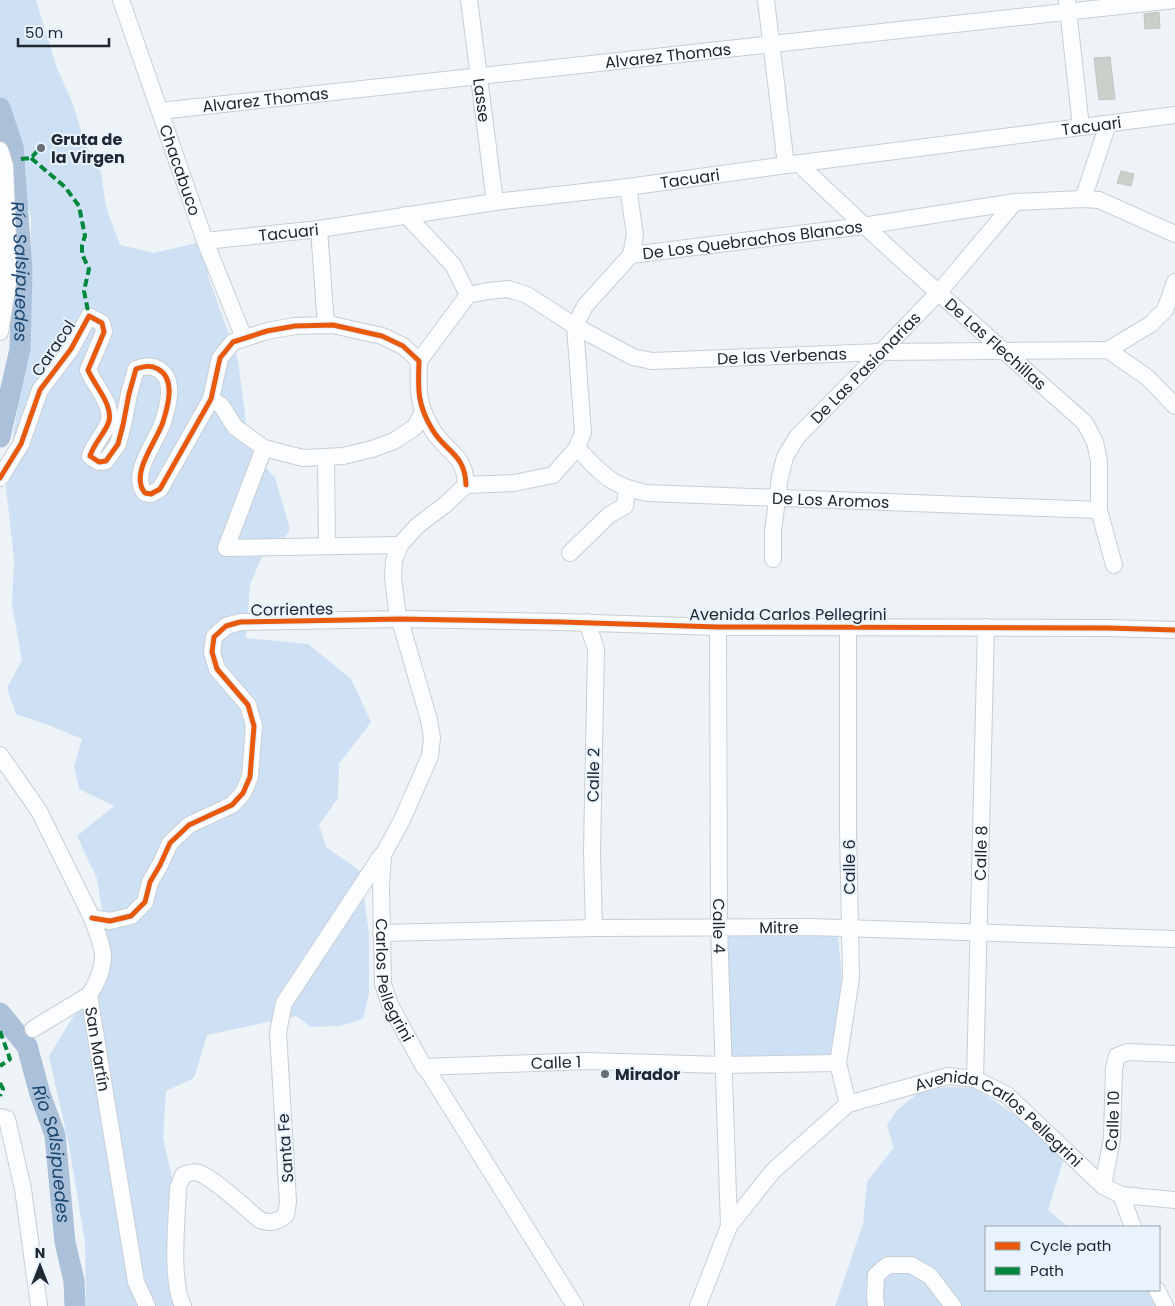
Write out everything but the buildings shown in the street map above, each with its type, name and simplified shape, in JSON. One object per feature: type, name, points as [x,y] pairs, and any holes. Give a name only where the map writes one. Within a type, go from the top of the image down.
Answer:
[{"type":"street","name":"Chacabuco","points":[[121,0],[205,241],[244,338]]},
{"type":"street","name":"Lasse","points":[[469,0],[495,202]]},
{"type":"street","points":[[766,0],[771,43],[792,164]]},
{"type":"street","name":"Alvarez Thomas","points":[[160,111],[771,43],[1068,6],[1175,0]]},
{"type":"street","points":[[1068,6],[1081,127]]},
{"type":"street","name":"Tacuari","points":[[205,241],[319,229],[495,202],[628,187],[1175,115]]},
{"type":"street","points":[[1083,199],[1108,124]]},
{"type":"street","points":[[0,150],[5,166],[8,238],[8,284],[0,332]]},
{"type":"street","name":"De Las Flechillas","points":[[792,164],[1085,423],[1095,442],[1099,461],[1099,510],[1114,565]]},
{"type":"street","points":[[628,187],[636,236],[632,255]]},
{"type":"street","name":"De Los Quebrachos Blancos","points":[[575,326],[585,306],[632,255],[863,226],[1015,202],[1083,199],[1099,200],[1175,234]]},
{"type":"street","name":"De Las Pasionarias","points":[[773,559],[780,477],[786,457],[797,436],[882,352],[939,292],[1015,202]]},
{"type":"street","points":[[406,215],[453,265],[468,295],[419,361],[418,394],[423,412],[433,431],[455,455],[465,470],[466,484]]},
{"type":"street","points":[[319,229],[326,326]]},
{"type":"street","points":[[1175,282],[1165,310],[1151,324],[1108,350],[1148,378],[1175,406]]},
{"type":"street","name":"De las Verbenas","points":[[468,295],[488,290],[508,289],[527,295],[575,326],[632,357],[652,361],[882,352],[1108,350]]},
{"type":"street","name":"Caracol","points":[[1,474],[21,444],[40,390],[71,349],[89,316],[102,323],[104,332],[88,370],[108,407],[109,421],[92,449],[90,456],[99,462],[106,461],[118,444],[136,370],[144,366],[151,366],[161,370],[167,377],[170,390],[162,423],[148,451],[140,479],[140,487],[145,493],[151,494],[160,489],[211,399],[220,358],[233,342],[244,338]]},
{"type":"street","points":[[244,338],[267,331],[295,326],[333,325],[382,336],[403,346],[419,361]]},
{"type":"street","points":[[264,448],[226,548],[400,545],[417,526],[446,504],[466,484],[514,483],[553,475],[577,448],[583,432],[575,326]]},
{"type":"street","points":[[211,399],[221,405],[235,427],[264,448],[303,458],[344,456],[394,441],[415,427],[423,412]]},
{"type":"street","name":"De Los Aromos","points":[[577,448],[604,477],[628,489],[647,493],[1099,510]]},
{"type":"street","points":[[326,457],[327,546]]},
{"type":"street","points":[[570,553],[609,515],[625,506],[628,489]]},
{"type":"street","name":"Carlos Pellegrini","points":[[400,545],[394,560],[393,578],[397,610],[429,720],[432,738],[430,756],[402,820],[383,855],[381,933],[383,984],[390,1005],[424,1067],[575,1306]]},
{"type":"street","name":"Avenida Carlos Pellegrini","points":[[401,619],[587,622],[718,627],[1123,628],[1175,630]]},
{"type":"street","name":"Corrientes","points":[[92,918],[110,921],[131,916],[145,902],[150,882],[170,843],[189,826],[232,805],[243,793],[250,778],[254,726],[248,705],[217,669],[212,652],[214,637],[226,626],[240,622],[401,619]]},
{"type":"street","name":"Calle 2","points":[[587,622],[596,649],[592,852],[594,928]]},
{"type":"street","name":"Calle 4","points":[[718,627],[720,927],[729,1226]]},
{"type":"street","name":"Calle 6","points":[[848,627],[849,929],[851,978],[838,1063],[848,1104]]},
{"type":"street","name":"Calle 8","points":[[975,1079],[986,628]]},
{"type":"street","name":"San Martín","points":[[0,755],[39,811],[92,918],[103,958],[97,982],[90,995],[136,1282],[147,1306]]},
{"type":"street","name":"Santa Fe","points":[[183,1306],[176,1281],[178,1188],[183,1175],[191,1172],[198,1173],[210,1179],[260,1220],[269,1223],[278,1221],[286,1215],[288,1202],[278,1032],[284,1002],[383,855]]},
{"type":"street","name":"Mitre","points":[[381,933],[594,928],[811,927],[1175,939]]},
{"type":"street","points":[[33,1029],[90,995]]},
{"type":"street","name":"Calle 10","points":[[1103,1186],[1112,1138],[1114,1068],[1117,1056],[1128,1052],[1175,1054]]},
{"type":"street","name":"Calle 1","points":[[424,1067],[588,1062],[723,1065],[838,1063]]},
{"type":"street","name":"Avenida Carlos Pellegrini","points":[[698,1306],[729,1226],[774,1172],[848,1104],[948,1076],[975,1079],[1007,1095],[1103,1186],[1121,1195]]},
{"type":"street","points":[[0,1117],[7,1119],[23,1190],[38,1292],[38,1306]]},
{"type":"street","points":[[1133,1226],[1121,1195],[1175,1200]]},
{"type":"street","points":[[876,1306],[874,1296],[876,1275],[888,1265],[911,1265],[930,1276],[953,1306]]},
{"type":"street","points":[[1158,1291],[1165,1306]]},
{"type":"shaded area","points":[[0,0],[36,0],[57,68],[73,104],[85,144],[101,172],[106,207],[120,245],[154,253],[205,241],[208,276],[238,360],[247,430],[256,457],[275,478],[290,529],[281,544],[266,548],[250,584],[246,638],[308,644],[351,679],[371,722],[339,764],[338,798],[319,825],[326,847],[360,871],[369,933],[369,994],[363,1019],[339,1026],[311,1027],[296,1016],[207,1035],[194,1078],[166,1091],[163,1138],[172,1178],[169,1235],[175,1306],[86,1306],[85,1243],[69,1145],[49,1056],[87,994],[97,969],[104,922],[97,879],[77,836],[114,806],[79,789],[74,766],[82,739],[16,714],[7,688],[22,660],[12,605],[14,559],[6,488],[29,326],[31,217],[0,131]]},
{"type":"shaded area","points":[[728,936],[838,936],[842,979],[833,1056],[730,1057]]},
{"type":"shaded area","points":[[946,1087],[976,1088],[1019,1118],[1064,1158],[1048,1210],[1067,1226],[985,1226],[985,1291],[1154,1291],[1161,1306],[835,1306],[863,1224],[867,1182],[894,1147],[887,1126],[896,1111],[918,1093]]},
{"type":"waterway","name":"Río Salsipuedes","points":[[0,108],[13,147],[22,271],[20,349],[0,437]]},
{"type":"waterway","name":"Río Salsipuedes","points":[[0,1013],[27,1046],[40,1094],[55,1135],[65,1242],[74,1281],[75,1306]]},
{"type":"marked path","points":[[21,159],[31,158],[40,148]]},
{"type":"marked path","points":[[31,158],[65,187],[79,206],[85,236],[82,254],[89,269],[84,291],[89,316]]},
{"type":"marked path","points":[[0,1031],[10,1059],[0,1066]]},
{"type":"marked path","points":[[0,1083],[3,1089],[0,1096]]},
{"type":"cycle path","points":[[0,478],[21,444],[40,390],[71,349],[89,316],[102,323],[104,332],[88,370],[106,401],[109,415],[109,421],[90,456],[99,462],[106,461],[118,444],[136,369],[147,366],[155,368],[164,373],[167,379],[169,393],[165,416],[142,467],[140,477],[145,493],[151,494],[160,489],[211,399],[220,358],[233,342],[267,331],[295,326],[333,325],[382,336],[403,346],[419,361],[419,396],[427,420],[437,437],[458,459],[465,474],[466,485]]},
{"type":"cycle path","points":[[92,918],[110,921],[131,916],[145,902],[150,882],[170,843],[189,825],[232,805],[243,793],[250,777],[254,726],[248,705],[217,669],[212,652],[214,637],[226,626],[240,622],[401,619],[718,627],[1108,628],[1175,630]]},
{"type":"place","name":"Gruta de la Virgen","points":[[41,148]]},
{"type":"place","name":"Mirador","points":[[605,1074]]}]
